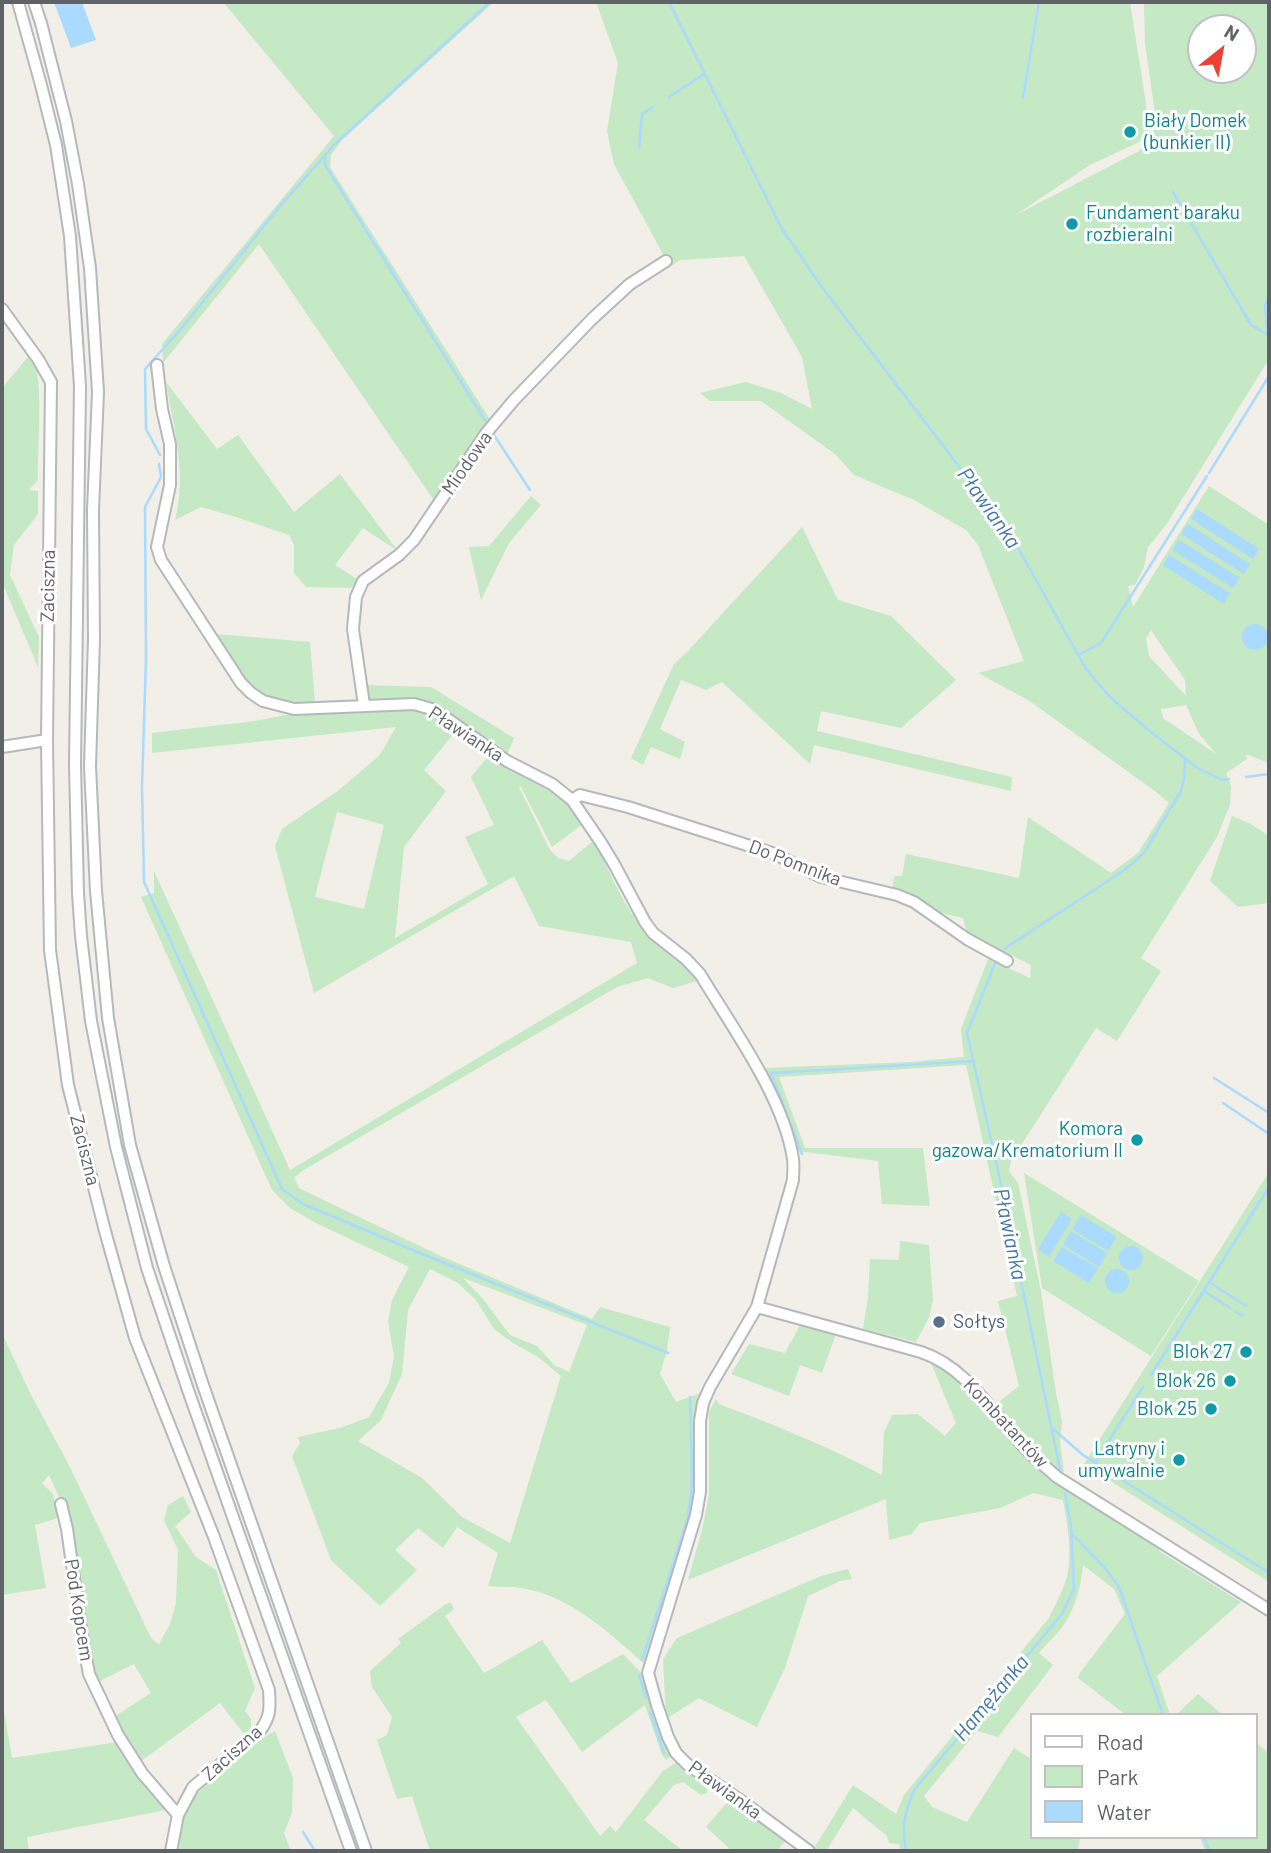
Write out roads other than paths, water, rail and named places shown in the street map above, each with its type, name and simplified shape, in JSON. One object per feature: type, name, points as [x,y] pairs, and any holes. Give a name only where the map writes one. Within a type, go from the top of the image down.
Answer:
[{"type":"street","points":[[18,2],[55,145],[70,236],[80,386],[75,765],[78,893],[92,1021],[116,1147],[147,1268],[351,1851]]},
{"type":"street","points":[[34,2],[66,121],[90,268],[98,392],[93,510],[94,639],[90,766],[96,891],[108,1018],[128,1132],[164,1266],[202,1385],[366,1851]]},
{"type":"street","name":"Miodowa","points":[[363,705],[354,629],[356,597],[363,581],[399,555],[414,540],[487,432],[514,400],[592,319],[630,284],[666,261]]},
{"type":"street","name":"Zaciszna","points":[[2,309],[51,382],[47,740],[50,950],[68,1085],[135,1338],[214,1536],[269,1690],[268,1720],[260,1731],[193,1787],[178,1815],[171,1851]]},
{"type":"street","name":"Pławianka","points":[[157,365],[162,409],[170,444],[170,485],[157,547],[161,560],[242,683],[263,701],[294,709],[414,704],[435,710],[507,761],[552,784],[572,800],[600,841],[653,933],[686,958],[700,974],[766,1083],[787,1132],[793,1160],[793,1180],[757,1307],[710,1387],[703,1404],[700,1422],[700,1492],[696,1515],[648,1673],[668,1737],[676,1753],[687,1764],[809,1851]]},
{"type":"street","points":[[2,747],[47,740]]},
{"type":"street","name":"Do Pomnika","points":[[572,800],[580,795],[628,807],[775,854],[821,877],[897,895],[914,902],[967,939],[1007,961]]},
{"type":"street","name":"Kombatantów","points":[[757,1307],[922,1352],[941,1360],[961,1375],[1029,1452],[1057,1476],[1269,1610]]},
{"type":"street","name":"Pod Kopcem","points":[[61,1504],[89,1674],[118,1735],[142,1773],[178,1815]]},
{"type":"water","points":[[54,2],[82,2],[96,40],[71,48]]},
{"type":"water","points":[[1197,509],[1259,549],[1253,559],[1191,519]]},
{"type":"water","points":[[1188,524],[1250,564],[1244,574],[1181,534]]},
{"type":"water","points":[[1179,540],[1240,578],[1233,588],[1172,550]]},
{"type":"water","points":[[1169,555],[1230,593],[1224,604],[1163,565]]},
{"type":"water","points":[[1255,624],[1264,628],[1268,637],[1264,646],[1255,650],[1246,646],[1242,637],[1246,628]]},
{"type":"water","points":[[1061,1212],[1072,1219],[1049,1257],[1038,1249]]},
{"type":"water","points":[[1081,1215],[1117,1237],[1108,1251],[1072,1229]]},
{"type":"water","points":[[1071,1231],[1107,1253],[1099,1267],[1063,1245]]},
{"type":"water","points":[[1131,1246],[1140,1249],[1143,1258],[1140,1267],[1131,1270],[1122,1267],[1119,1258],[1122,1249]]},
{"type":"water","points":[[1062,1247],[1098,1268],[1089,1283],[1053,1261]]},
{"type":"water","points":[[1117,1269],[1126,1272],[1129,1281],[1126,1290],[1117,1293],[1108,1290],[1105,1281],[1108,1272]]},
{"type":"waterway","points":[[160,455],[146,429],[145,369],[334,145],[490,2]]},
{"type":"waterway","name":"Pławianka","points":[[669,2],[782,229],[821,286],[1009,532],[1086,669],[1110,697],[1196,767],[1222,780],[1229,779]]},
{"type":"waterway","points":[[1023,98],[1039,2]]},
{"type":"waterway","points":[[669,97],[704,74]]},
{"type":"waterway","points":[[639,147],[642,114],[653,107]]},
{"type":"waterway","points":[[325,157],[325,165],[486,422]]},
{"type":"waterway","points":[[1173,192],[1251,325],[1268,335],[1265,305],[1269,297]]},
{"type":"waterway","points":[[1209,473],[1269,376]]},
{"type":"waterway","points":[[494,435],[530,490]]},
{"type":"waterway","points":[[159,464],[161,477],[145,507],[146,659],[142,787],[144,882],[282,1189],[303,1204],[668,1353]]},
{"type":"waterway","points":[[1078,655],[1101,643],[1207,476]]},
{"type":"waterway","name":"Pławianka","points":[[1002,953],[1007,947],[1126,869],[1144,853],[1180,793],[1184,780],[1185,758]]},
{"type":"waterway","points":[[1246,777],[1269,774]]},
{"type":"waterway","name":"Pławianka","points":[[996,961],[967,1033],[1060,1469]]},
{"type":"waterway","points":[[802,1154],[771,1073],[974,1061]]},
{"type":"waterway","points":[[1214,1078],[1269,1113]]},
{"type":"waterway","points":[[1223,1103],[1269,1134]]},
{"type":"waterway","points":[[1151,1375],[1269,1187]]},
{"type":"waterway","points":[[1209,1282],[1246,1306]]},
{"type":"waterway","points":[[1204,1291],[1230,1308]]},
{"type":"waterway","points":[[1236,1312],[1243,1316]]},
{"type":"waterway","points":[[1095,1463],[1143,1387]]},
{"type":"waterway","points":[[642,1660],[688,1517],[692,1483],[690,1397]]},
{"type":"waterway","points":[[1051,1427],[1083,1455],[1269,1573]]},
{"type":"waterway","name":"Hamężanka","points":[[906,1851],[905,1820],[914,1790],[1062,1614],[1074,1589],[1071,1526],[1065,1493]]},
{"type":"waterway","points":[[1072,1534],[1105,1568],[1119,1587],[1162,1713]]},
{"type":"waterway","points":[[639,1675],[646,1698]]},
{"type":"waterway","points":[[650,1712],[664,1753]]},
{"type":"waterway","points":[[303,1832],[315,1851]]},
{"type":"waterway","points":[[1205,1839],[1209,1851]]},
{"type":"place","name":"Biały Domek (bunkier II)","points":[[1130,132]]},
{"type":"place","name":"Fundament baraku rozbieralni","points":[[1072,224]]},
{"type":"place","name":"Komora gazowa/Krematorium II","points":[[1137,1140]]},
{"type":"place","name":"Sołtys","points":[[939,1322]]},
{"type":"place","name":"Blok 27","points":[[1246,1352]]},
{"type":"place","name":"Blok 26","points":[[1230,1381]]},
{"type":"place","name":"Blok 25","points":[[1211,1409]]},
{"type":"place","name":"Latryny i umywalnie","points":[[1179,1460]]}]
